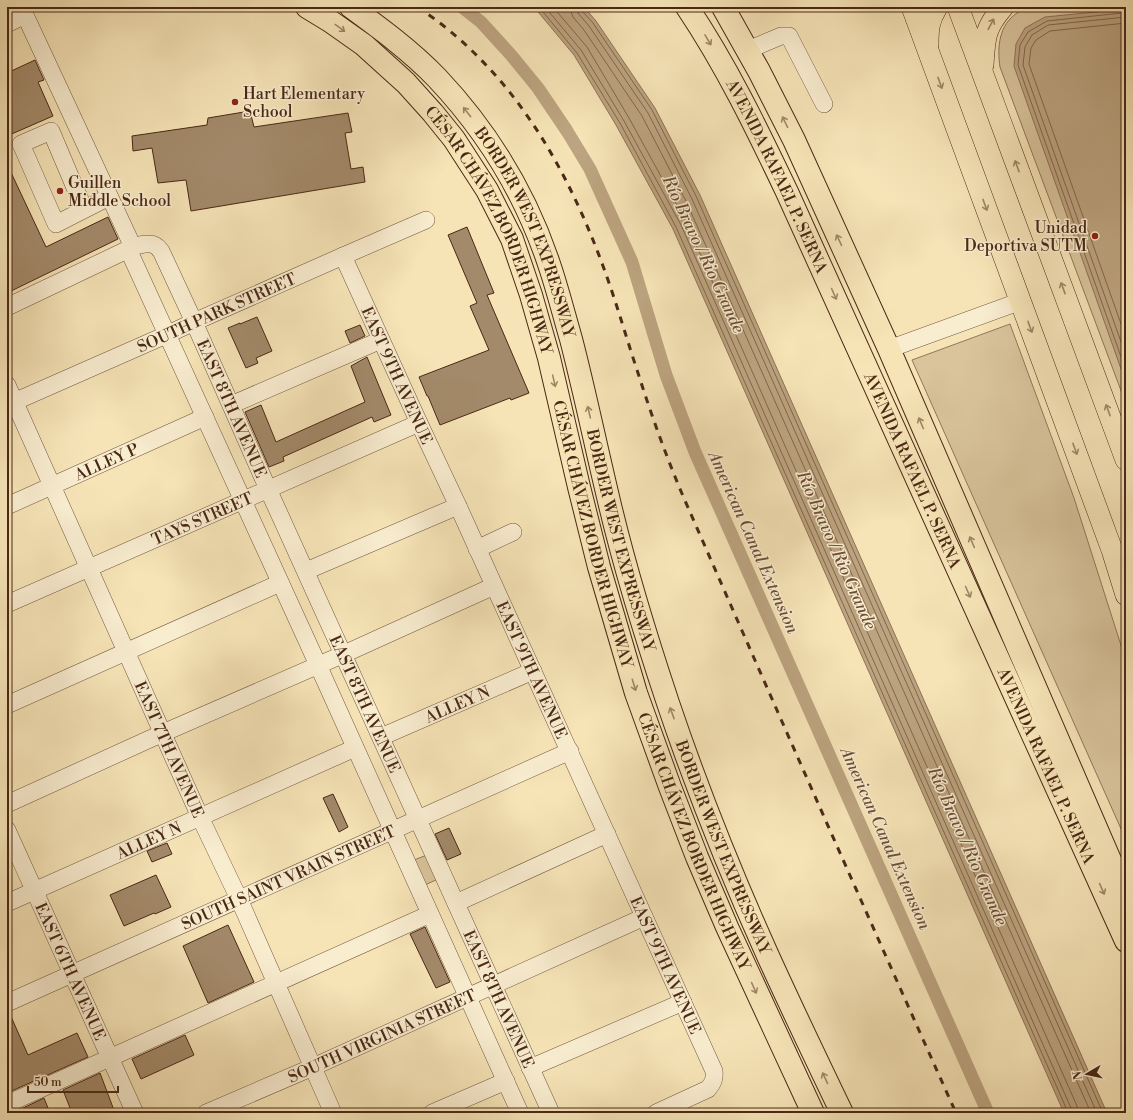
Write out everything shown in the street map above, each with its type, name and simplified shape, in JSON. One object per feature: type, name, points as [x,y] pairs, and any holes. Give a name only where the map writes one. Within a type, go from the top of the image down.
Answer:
[{"type":"highway","name":"CÉSAR CHÁVEZ BORDER HIGHWAY","points":[[307,7],[364,45],[406,83],[424,103],[454,139],[487,190],[512,239],[531,295],[549,358],[578,487],[597,560],[639,700],[697,857],[736,948],[813,1113]]},
{"type":"highway","name":"BORDER WEST EXPRESSWAY","points":[[351,7],[411,53],[437,78],[464,109],[486,137],[501,161],[536,230],[550,266],[559,296],[584,392],[617,532],[642,621],[669,706],[734,878],[768,958],[842,1113]]},
{"type":"highway","name":"AVENIDA RAFAEL P. SERNA","points":[[687,7],[725,68],[755,125],[787,192],[1126,941]]},
{"type":"highway","name":"AVENIDA RAFAEL P. SERNA","points":[[723,7],[748,50],[794,140],[889,349],[1126,897]]},
{"type":"highway","points":[[1007,623],[1038,667],[1126,862]]},
{"type":"main road","points":[[912,7],[1110,543],[1126,595]]},
{"type":"main road","points":[[928,51],[928,28],[937,7]]},
{"type":"main road","points":[[958,7],[1126,460]]},
{"type":"main road","points":[[983,72],[984,41],[993,18],[1003,7]]},
{"type":"street","points":[[7,24],[25,15],[109,197],[130,248],[7,307]]},
{"type":"street","points":[[748,50],[781,36],[789,36],[824,104]]},
{"type":"street","points":[[84,209],[51,131],[21,144],[56,224],[109,197]]},
{"type":"street","name":"SOUTH PARK STREET","points":[[11,403],[426,220]]},
{"type":"street","name":"EAST 8TH AVENUE","points":[[520,1113],[318,665],[166,335],[130,248],[149,244],[156,246],[161,251],[551,1113]]},
{"type":"street","name":"EAST 9TH AVENUE","points":[[343,256],[570,751],[714,1071],[712,1085],[678,1109]]},
{"type":"street","points":[[889,349],[1021,301]]},
{"type":"street","points":[[231,405],[381,340]]},
{"type":"street","name":"EAST 7TH AVENUE","points":[[7,384],[11,403],[53,485],[88,568],[239,899],[333,1113]]},
{"type":"street","name":"ALLEY P","points":[[7,506],[205,417]]},
{"type":"street","name":"TAYS STREET","points":[[7,604],[419,423]]},
{"type":"street","points":[[306,571],[458,506]]},
{"type":"street","points":[[477,549],[513,532]]},
{"type":"street","points":[[7,705],[280,583]]},
{"type":"street","points":[[7,804],[494,586]]},
{"type":"street","name":"ALLEY N","points":[[381,737],[533,671]]},
{"type":"street","name":"ALLEY N","points":[[7,903],[355,748]]},
{"type":"street","name":"SOUTH SAINT VRAIN STREET","points":[[7,1003],[570,751]]},
{"type":"street","name":"EAST 6TH AVENUE","points":[[7,830],[13,858],[35,891],[135,1113]]},
{"type":"street","points":[[456,903],[607,834]]},
{"type":"street","points":[[7,1104],[430,914]]},
{"type":"street","name":"SOUTH VIRGINIA STREET","points":[[206,1113],[313,1067],[644,917]]},
{"type":"street","points":[[530,1068],[683,1002]]},
{"type":"street","points":[[432,1113],[506,1081]]},
{"type":"street","points":[[656,1113],[678,1109]]},
{"type":"shaded area","name":"Unidad Deportiva SUTM","points":[[1028,7],[1126,7],[1126,404],[1000,67],[999,44],[1003,30],[1011,18]]},
{"type":"shaded area","points":[[1010,324],[1074,498],[1126,661],[1126,840],[912,360]]},
{"type":"shaded area","points":[[427,855],[438,879],[425,885],[414,860]]},
{"type":"water","name":"Río Bravo / Rio Grande","points":[[534,7],[584,7],[596,21],[655,108],[700,195],[1107,1113],[1064,1113],[673,229],[616,125],[574,55]]},
{"type":"water","name":"Unidad Deportiva SUTM","points":[[1126,9],[1126,383],[1014,66],[1016,44],[1025,28],[1045,17]]},
{"type":"building","points":[[35,60],[44,80],[38,82],[53,116],[7,136],[7,73]]},
{"type":"building","points":[[250,111],[254,127],[348,113],[352,132],[345,133],[351,169],[363,167],[365,182],[191,211],[186,180],[158,183],[152,148],[133,151],[132,136],[207,125],[208,118]]},
{"type":"building","points":[[7,164],[46,247],[108,217],[118,239],[7,293]]},
{"type":"building","points":[[467,227],[494,293],[487,295],[529,393],[511,400],[510,398],[440,425],[419,377],[489,350],[470,306],[477,303],[448,235]]},
{"type":"building","points":[[257,317],[272,351],[256,358],[258,363],[246,368],[228,328]]},
{"type":"building","points":[[360,325],[365,336],[350,343],[345,331]]},
{"type":"building","points":[[367,357],[391,415],[374,422],[372,417],[283,457],[284,461],[269,467],[245,412],[261,405],[276,442],[365,402],[351,366]]},
{"type":"building","points":[[333,794],[348,827],[339,832],[323,798]]},
{"type":"building","points":[[449,828],[461,854],[447,860],[435,834]]},
{"type":"building","points":[[167,843],[172,854],[152,862],[147,851]]},
{"type":"building","points":[[156,875],[171,907],[124,926],[110,895]]},
{"type":"building","points":[[228,925],[254,982],[208,1003],[183,946]]},
{"type":"building","points":[[425,927],[450,982],[436,988],[410,934]]},
{"type":"building","points":[[9,1012],[28,1055],[77,1033],[88,1057],[7,1093],[7,1013]]},
{"type":"building","points":[[185,1035],[194,1055],[141,1079],[132,1059]]},
{"type":"building","points":[[100,1073],[115,1113],[72,1113],[63,1090]]},
{"type":"building","points":[[44,1098],[50,1113],[18,1113],[17,1111]]},
{"type":"waterway","name":"American Canal Extension","points":[[462,7],[481,22],[538,88],[590,169],[632,262],[666,375],[695,452],[988,1113]]},
{"type":"railway","points":[[417,7],[439,22],[459,39],[479,57],[497,77],[514,98],[545,143],[571,191],[583,216],[603,266],[653,419],[683,496],[956,1113]]},
{"type":"place","name":"Hart Elementary School","points":[[235,102]]},
{"type":"place","name":"Guillen Middle School","points":[[60,191]]},
{"type":"place","name":"Unidad Deportiva SUTM","points":[[1095,236]]}]
